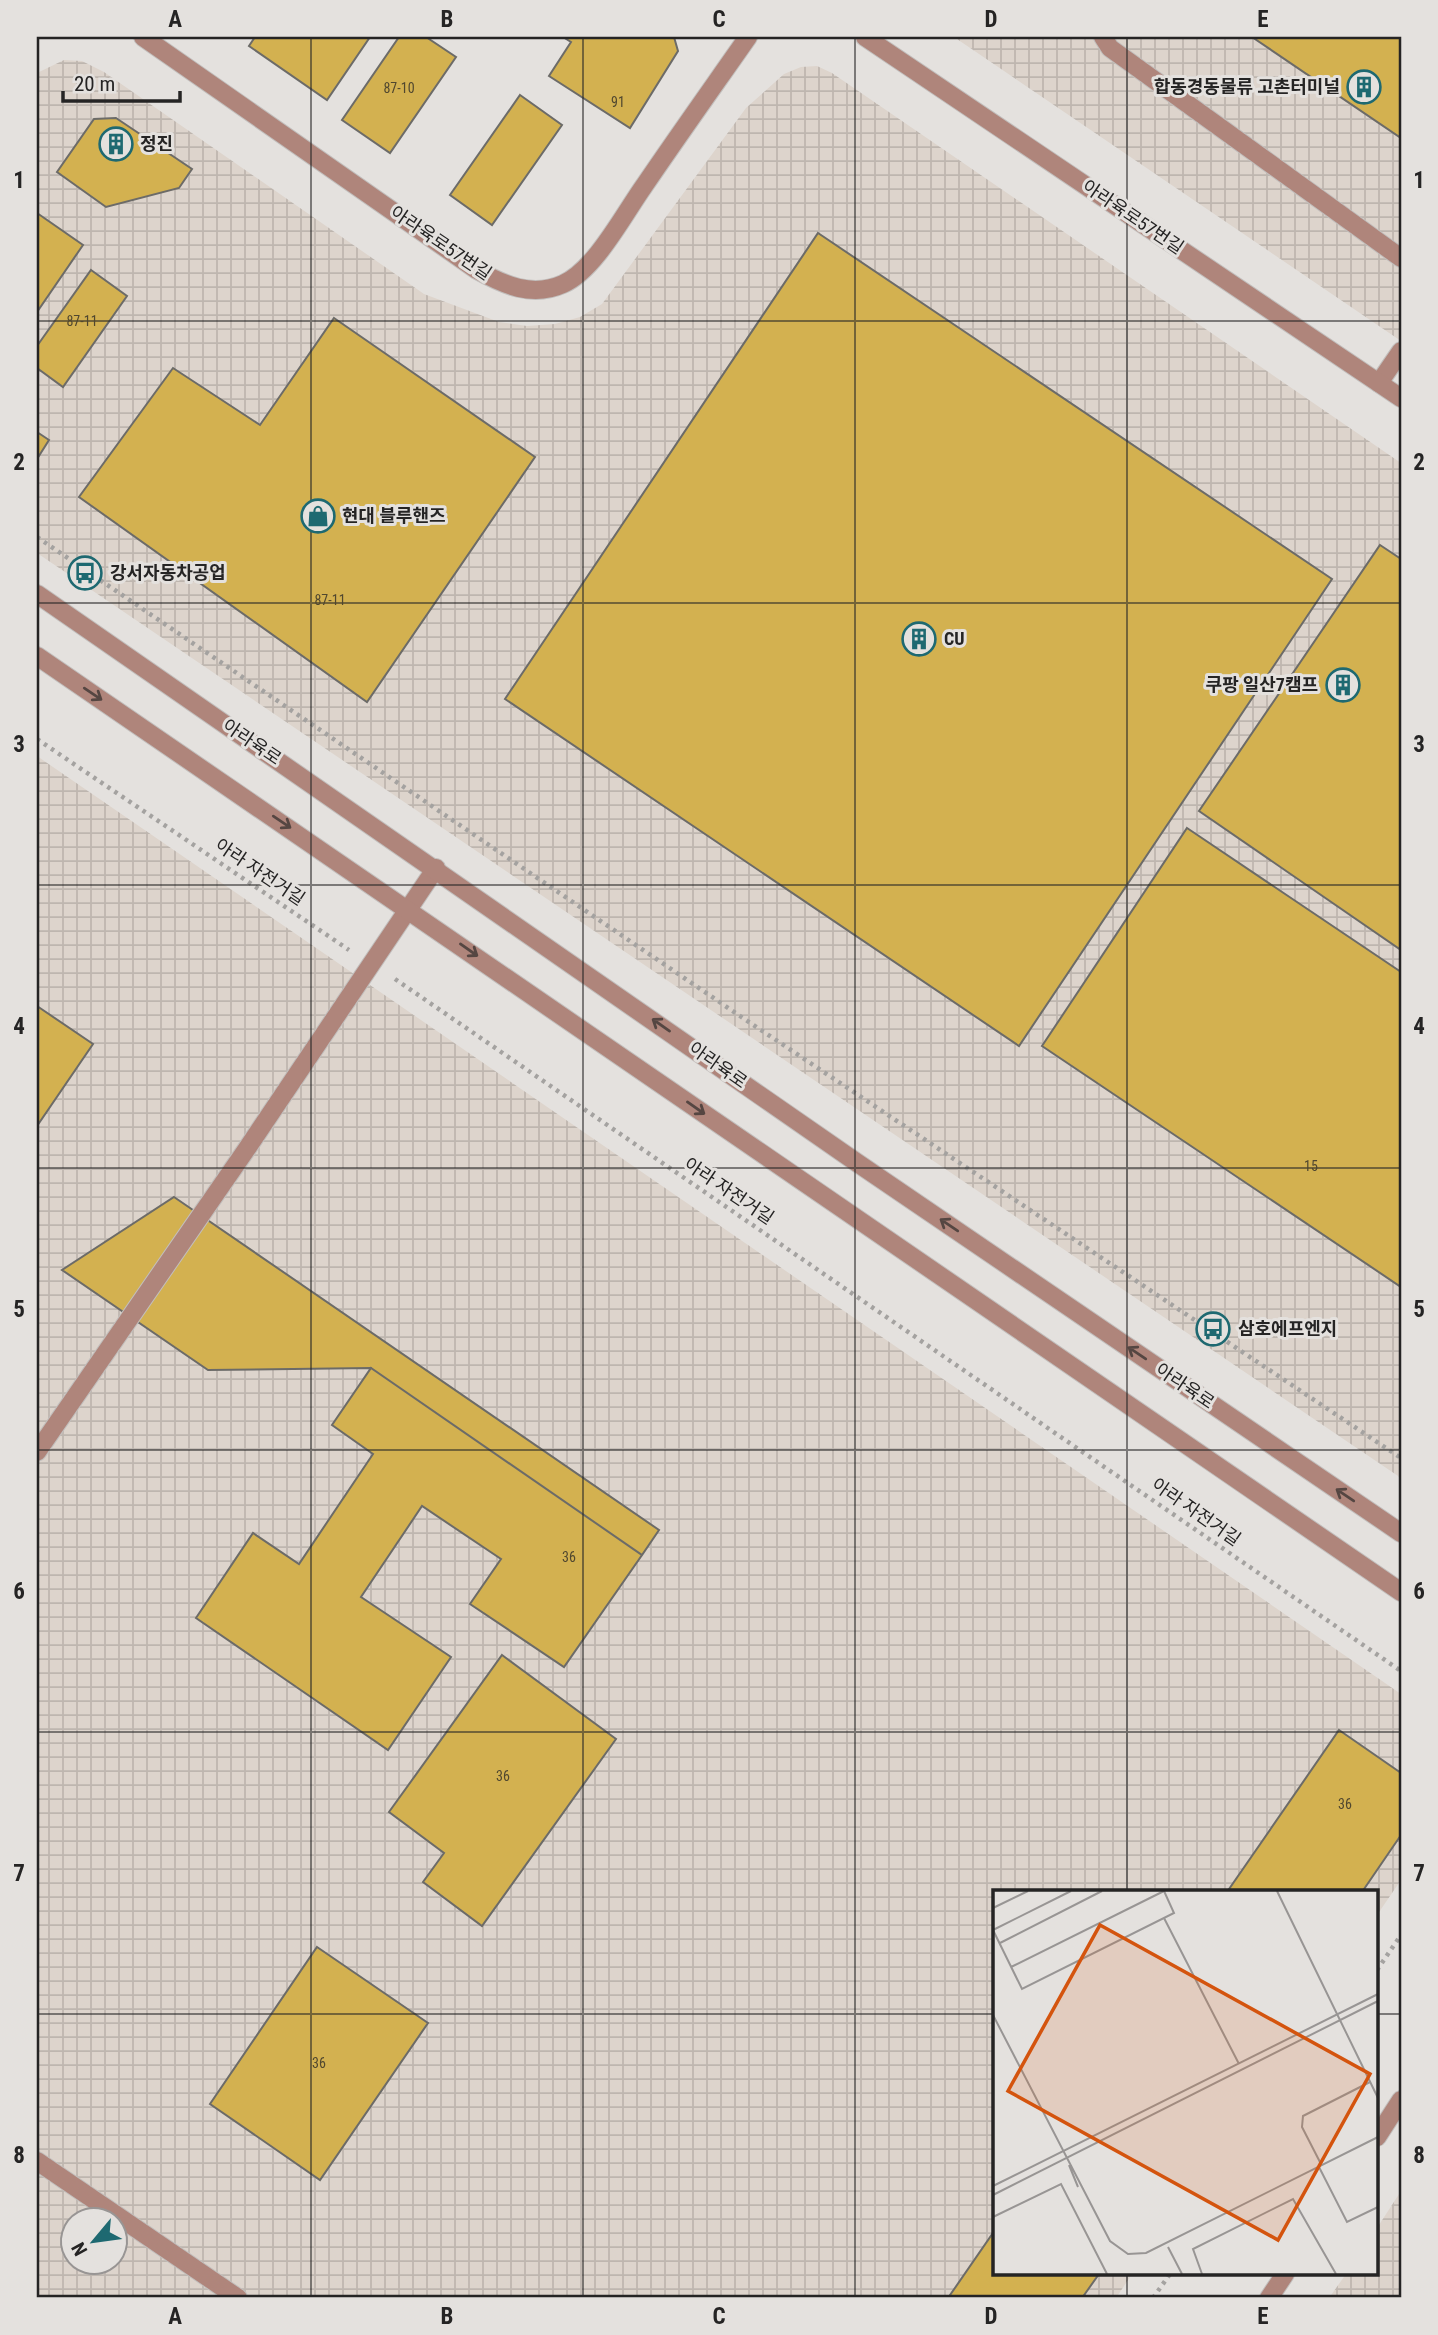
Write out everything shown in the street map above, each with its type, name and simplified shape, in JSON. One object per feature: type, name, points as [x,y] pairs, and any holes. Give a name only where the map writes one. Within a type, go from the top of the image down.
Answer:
[{"type":"street","name":"아라육로57번길","points":[[143,37],[477,270],[502,284],[522,290],[543,290],[570,280],[596,254],[748,37]]},
{"type":"street","name":"아라육로57번길","points":[[865,37],[1401,398]]},
{"type":"street","points":[[1103,37],[1110,48],[1401,258]]},
{"type":"street","points":[[1379,383],[1401,351]]},
{"type":"street","name":"아라육로","points":[[37,594],[436,868],[856,1162],[1401,1533]]},
{"type":"street","points":[[37,656],[408,907],[824,1198],[1401,1592]]},
{"type":"street","points":[[37,1452],[246,1150],[369,962],[436,868]]},
{"type":"street","points":[[1378,2135],[1401,2100]]},
{"type":"street","points":[[37,2161],[238,2298]]},
{"type":"street","points":[[1269,2298],[1284,2276]]},
{"type":"path","points":[[37,537],[740,1016],[1401,1458]]},
{"type":"path","name":"아라 자전거길","points":[[37,739],[369,962],[1401,1671]]},
{"type":"path","points":[[1378,1968],[1401,1934]]},
{"type":"path","points":[[1153,2298],[1169,2276]]},
{"type":"shaded area","points":[[954,37],[1401,37],[1401,341]]},
{"type":"shaded area","points":[[64,60],[82,61],[104,72],[424,294],[499,322],[527,326],[555,324],[580,317],[602,304],[746,108],[784,74],[801,67],[817,66],[832,73],[1401,463],[1401,1478],[37,553],[37,73]]},
{"type":"shaded area","points":[[37,756],[1401,1694],[1401,1880],[1378,1914],[1378,1890],[993,1890],[993,2276],[1131,2276],[1116,2298],[37,2298]]},
{"type":"shaded area","points":[[1401,2191],[1401,2298],[1329,2298],[1345,2276],[1378,2276],[1378,2226]]},
{"type":"building","points":[[255,37],[370,37],[327,100],[249,46]]},
{"type":"building","points":[[399,37],[426,37],[456,57],[390,153],[342,120]]},
{"type":"building","points":[[563,37],[674,37],[678,51],[630,128],[549,76],[571,42]]},
{"type":"building","name":"합동경동물류 고촌터미널","points":[[1252,37],[1401,37],[1401,138]]},
{"type":"building","points":[[520,95],[562,125],[492,225],[450,195]]},
{"type":"building","name":"정진","points":[[116,118],[192,169],[179,188],[106,207],[57,172],[94,119]]},
{"type":"building","points":[[37,213],[83,245],[37,312]]},
{"type":"building","name":"CU","points":[[818,233],[1332,579],[1019,1046],[505,699]]},
{"type":"building","points":[[91,270],[127,296],[63,387],[37,368],[37,346]]},
{"type":"building","points":[[334,318],[535,457],[367,702],[79,497],[173,368],[260,425]]},
{"type":"building","points":[[37,432],[49,440],[37,459]]},
{"type":"building","name":"쿠팡 일산7캠프","points":[[1380,545],[1401,559],[1401,950],[1199,811]]},
{"type":"building","points":[[1187,828],[1401,972],[1401,1287],[1042,1046]]},
{"type":"building","points":[[37,1006],[93,1044],[37,1126]]},
{"type":"building","points":[[174,1197],[659,1530],[642,1555],[371,1368],[208,1370],[62,1270]]},
{"type":"building","points":[[371,1368],[642,1555],[564,1667],[470,1604],[501,1559],[422,1506],[361,1597],[451,1657],[388,1750],[196,1618],[253,1533],[299,1564],[373,1454],[332,1425]]},
{"type":"building","points":[[502,1655],[616,1739],[482,1926],[423,1882],[444,1853],[389,1812]]},
{"type":"building","points":[[1339,1730],[1401,1773],[1401,1835],[1363,1890],[1228,1890]]},
{"type":"building","points":[[317,1947],[428,2023],[320,2180],[210,2104]]},
{"type":"building","points":[[993,2233],[993,2276],[1098,2276],[1082,2298],[948,2298]]},
{"type":"place","name":"합동경동물류 고촌터미널","points":[[1364,87]]},
{"type":"place","name":"정진","points":[[116,144]]},
{"type":"place","name":"현대 블루핸즈","points":[[318,516]]},
{"type":"place","name":"강서자동차공업","points":[[85,573]]},
{"type":"place","name":"CU","points":[[919,639]]},
{"type":"place","name":"쿠팡 일산7캠프","points":[[1343,685]]},
{"type":"place","name":"삼호에프엔지","points":[[1213,1329]]}]
